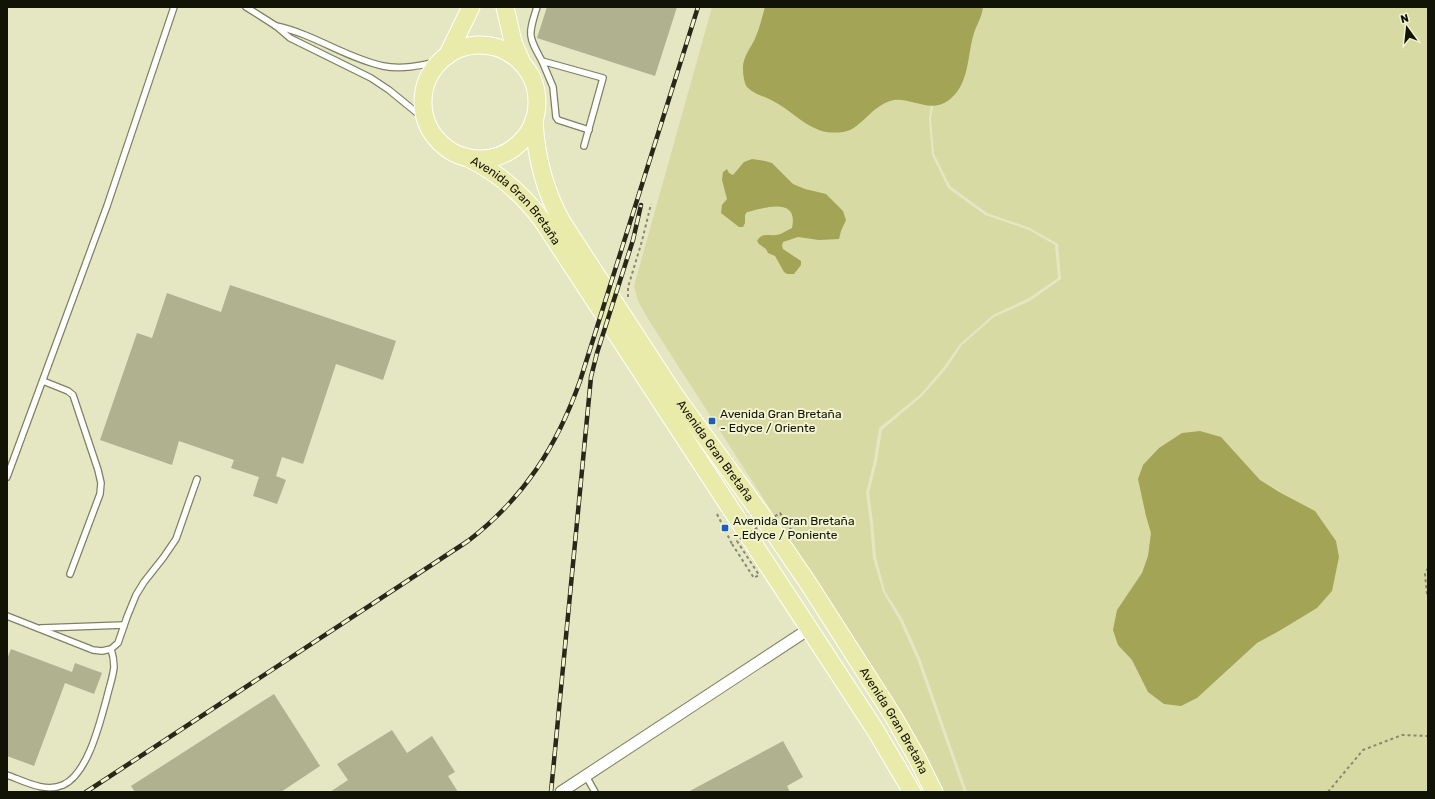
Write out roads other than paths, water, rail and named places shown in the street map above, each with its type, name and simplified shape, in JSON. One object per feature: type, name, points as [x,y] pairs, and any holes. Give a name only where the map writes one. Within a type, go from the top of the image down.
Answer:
[{"type":"main road","points":[[471,7],[444,58],[431,74],[425,89],[424,105],[427,121],[434,135],[439,141],[452,151],[466,157],[482,158],[504,154],[523,140],[534,120],[537,107],[537,94],[530,74],[522,63],[513,42],[505,7]]},
{"type":"main road","points":[[444,58],[466,47],[486,45],[510,53],[522,63]]},
{"type":"main road","name":"Avenida Gran Bretaña","points":[[534,120],[536,149],[542,177],[551,202],[562,222],[674,394],[761,514],[808,583],[893,716],[934,792]]},
{"type":"main road","name":"Avenida Gran Bretaña","points":[[466,157],[494,172],[510,184],[527,200],[542,220],[876,731],[912,792]]},
{"type":"main road","points":[[808,583],[813,611],[812,622],[809,629]]},
{"type":"street","points":[[561,792],[809,629]]},
{"type":"lane","points":[[7,477],[107,206],[174,7]]},
{"type":"lane","points":[[246,7],[276,26],[294,40],[371,78],[389,90],[427,121]]},
{"type":"lane","points":[[537,7],[530,28],[530,35],[532,43],[542,61],[553,87],[556,117],[558,120],[589,130]]},
{"type":"lane","points":[[276,26],[293,29],[349,54],[384,66],[398,68],[413,67],[444,58]]},
{"type":"lane","points":[[542,61],[603,78],[584,146]]},
{"type":"lane","points":[[43,380],[68,391],[73,395],[100,476],[100,494],[70,574]]},
{"type":"lane","points":[[7,616],[93,650],[102,651],[111,649],[118,642],[134,600],[144,582],[176,539],[196,480]]},
{"type":"lane","points":[[38,628],[124,625]]},
{"type":"lane","points":[[7,775],[50,788],[63,785],[76,774],[89,752],[103,712],[114,669],[111,649]]},
{"type":"lane","points":[[586,776],[595,792]]},
{"type":"railway","points":[[86,792],[468,541],[506,507],[522,489],[549,449],[561,427],[580,381],[698,7]]},
{"type":"railway","points":[[551,792],[591,377],[597,353],[633,240],[641,205]]},
{"type":"place","name":"Avenida Gran Bretaña - Edyce / Oriente","points":[[712,421]]},
{"type":"place","name":"Avenida Gran Bretaña - Edyce / Poniente","points":[[725,528]]}]
